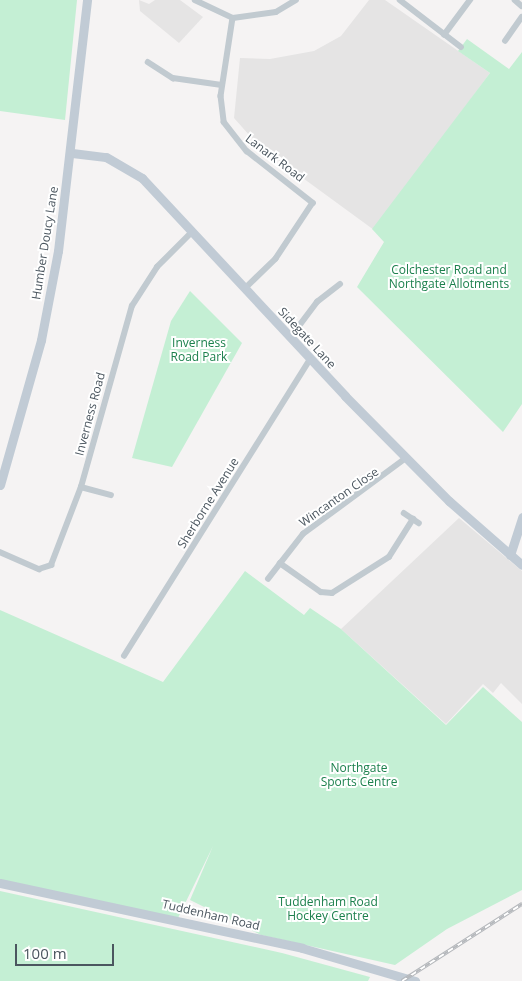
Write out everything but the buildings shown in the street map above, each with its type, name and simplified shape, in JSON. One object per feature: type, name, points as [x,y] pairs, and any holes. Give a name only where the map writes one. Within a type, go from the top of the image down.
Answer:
[{"type":"street","name":"Humber Doucy Lane","points":[[0,485],[41,340],[72,153],[86,0]]},
{"type":"street","points":[[194,0],[233,18],[270,14],[296,0]]},
{"type":"street","points":[[400,0],[461,47]]},
{"type":"street","points":[[444,35],[470,0]]},
{"type":"street","points":[[515,0],[522,6]]},
{"type":"street","points":[[505,41],[522,17]]},
{"type":"street","name":"Lanark Road","points":[[233,18],[222,85],[221,109],[229,133],[313,203],[276,259],[245,289]]},
{"type":"street","points":[[148,62],[173,78],[222,85]]},
{"type":"street","name":"Sidegate Lane","points":[[72,153],[106,157],[133,170],[310,360],[406,458],[499,546],[522,565]]},
{"type":"street","name":"Inverness Road","points":[[0,552],[39,569],[49,567],[81,487],[132,306],[157,267],[192,232]]},
{"type":"street","points":[[290,338],[317,302],[340,284]]},
{"type":"street","name":"Sherborne Avenue","points":[[124,656],[310,360]]},
{"type":"street","name":"Wincanton Close","points":[[268,579],[308,529],[384,478],[406,458]]},
{"type":"street","points":[[81,487],[111,495]]},
{"type":"street","points":[[404,513],[419,523]]},
{"type":"street","points":[[499,546],[515,530],[522,517]]},
{"type":"street","points":[[280,563],[321,592],[332,593],[389,557],[413,519]]},
{"type":"street","points":[[510,555],[515,530]]},
{"type":"street","name":"Tuddenham Road","points":[[0,883],[360,964],[415,981]]},
{"type":"shaded area","points":[[139,0],[149,4],[155,0],[180,0],[203,17],[179,43],[140,11]]},
{"type":"shaded area","points":[[369,0],[385,0],[490,73],[374,230],[259,146],[234,118],[240,58],[270,59],[314,51],[341,36]]},
{"type":"shaded area","points":[[459,518],[522,571],[522,704],[501,683],[493,693],[483,684],[446,724],[341,629]]},
{"type":"green space","points":[[0,0],[77,0],[65,120],[0,111]]},
{"type":"green space","name":"Colchester Road and Northgate Allotments","points":[[467,39],[509,69],[522,52],[522,404],[503,432],[357,287],[384,242],[372,229],[490,73],[458,51]]},
{"type":"green space","name":"Inverness Road Park","points":[[190,291],[242,343],[172,467],[132,458],[171,321]]},
{"type":"green space","points":[[245,571],[304,615],[310,608],[341,629],[446,725],[483,687],[522,722],[522,890],[447,929],[395,965],[261,935],[190,900],[213,846],[178,918],[0,880],[0,610],[163,682]]},
{"type":"green space","points":[[0,891],[282,953],[370,977],[368,981],[0,981]]},
{"type":"railway","points":[[402,981],[522,904]]},
{"type":"park label","name":"Northgate Sports Centre","points":[[359,775]]},
{"type":"park label","name":"Tuddenham Road Hockey Centre","points":[[328,909]]}]
